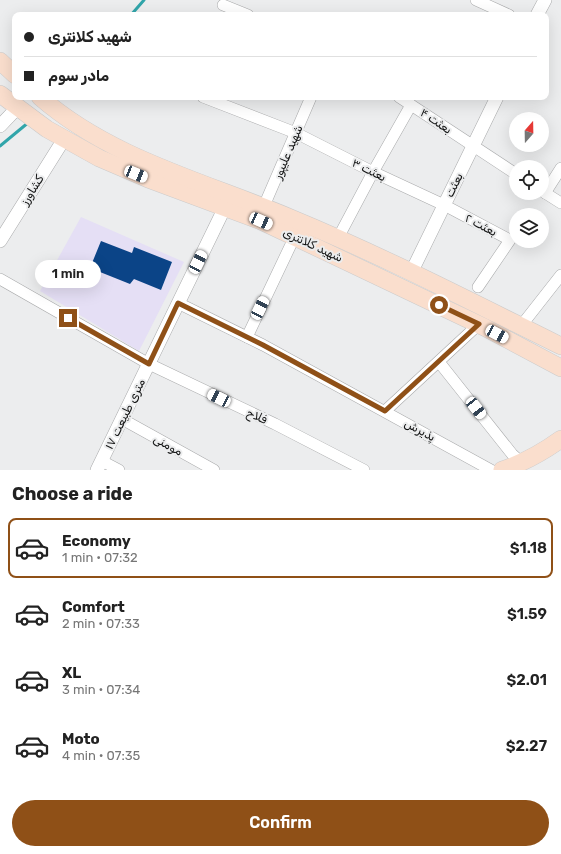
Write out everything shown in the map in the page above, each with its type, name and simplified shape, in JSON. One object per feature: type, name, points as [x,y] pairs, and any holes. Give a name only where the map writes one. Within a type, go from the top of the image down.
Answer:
[{"type":"main road","name":"شهید کلانتری","points":[[0,94],[64,139],[99,158],[261,221],[295,236],[479,324],[561,368]]},
{"type":"main road","name":"شهید کلانتری","points":[[46,102],[108,144],[150,163],[264,206],[338,238],[561,346]]},
{"type":"main road","points":[[502,470],[548,448],[561,438]]},
{"type":"street","points":[[476,0],[502,12]]},
{"type":"street","points":[[539,12],[545,0]]},
{"type":"street","points":[[223,5],[240,12]]},
{"type":"street","name":"بعثت ۳","points":[[211,100],[296,133],[373,172],[444,205]]},
{"type":"street","name":"شهید علیپور","points":[[264,206],[309,100]]},
{"type":"street","name":"بعثت ۴","points":[[404,100],[509,169]]},
{"type":"street","name":"بعثت","points":[[411,273],[496,100]]},
{"type":"street","points":[[338,238],[411,104]]},
{"type":"street","points":[[0,126],[28,115]]},
{"type":"street","name":"کشاورز","points":[[0,240],[64,139]]},
{"type":"street","points":[[549,185],[561,168]]},
{"type":"street","points":[[549,195],[561,203]]},
{"type":"street","name":"بعثت ۲","points":[[444,205],[510,240],[478,287]]},
{"type":"street","name":"۱۷ متری طبیعت","points":[[100,465],[225,208]]},
{"type":"street","points":[[247,337],[295,236]]},
{"type":"street","points":[[521,326],[561,275]]},
{"type":"street","name":"فلاح","points":[[0,279],[149,364],[275,424],[364,470]]},
{"type":"street","name":"پذیرش","points":[[178,303],[247,337],[492,470]]},
{"type":"street","points":[[385,411],[479,324]]},
{"type":"street","points":[[439,362],[512,454],[521,462]]},
{"type":"street","name":"مومنی","points":[[122,419],[214,470]]},
{"type":"street","points":[[100,465],[119,470]]},
{"type":"shaded area","points":[[81,217],[184,262],[139,351],[40,291]]},
{"type":"building","points":[[101,241],[132,253],[134,247],[172,262],[161,290],[134,279],[130,284],[90,268]]},
{"type":"waterway","points":[[134,12],[144,0]]},
{"type":"waterway","points":[[0,146],[29,122]]},
{"type":"route","points":[[68,318],[149,364],[178,303],[263,345],[385,411],[479,324],[439,305]]}]
